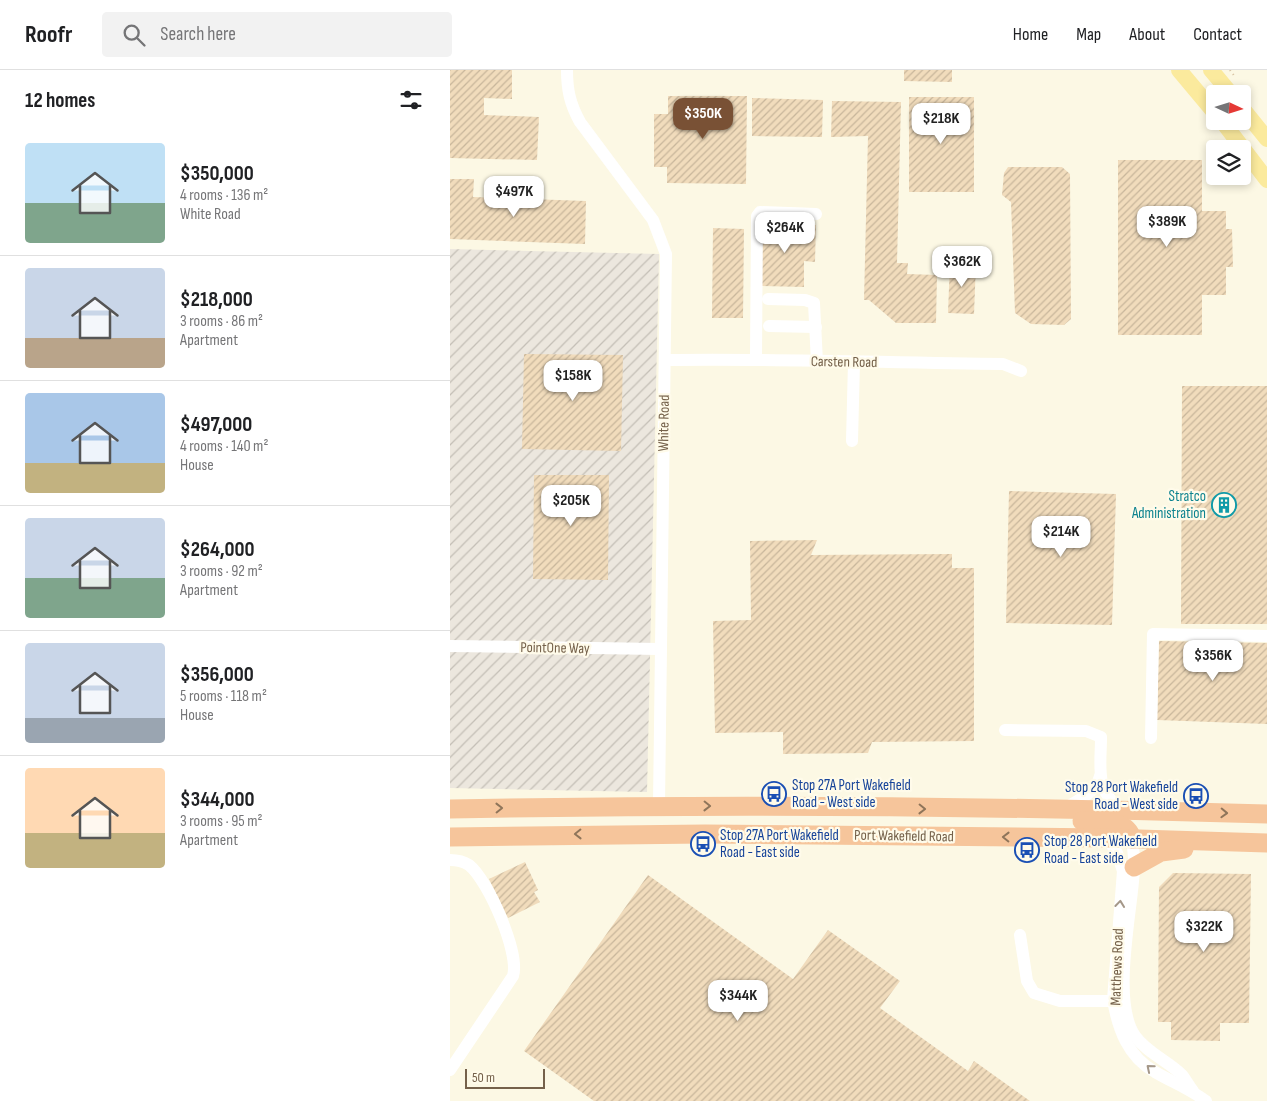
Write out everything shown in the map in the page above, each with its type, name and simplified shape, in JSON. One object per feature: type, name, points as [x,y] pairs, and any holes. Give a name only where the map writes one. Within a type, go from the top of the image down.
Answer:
[{"type":"highway","name":"Port Wakefield Road","points":[[450,809],[659,805],[1123,810],[1267,814]]},
{"type":"highway","points":[[626,834],[659,805],[665,818],[672,823],[705,834]]},
{"type":"highway","points":[[1041,810],[1058,820],[1123,824],[1130,831],[1132,839]]},
{"type":"highway","name":"Port Wakefield Road","points":[[450,837],[705,834],[1107,838],[1215,843],[1267,843]]},
{"type":"highway","points":[[1134,868],[1166,850],[1215,843]]},
{"type":"main road","points":[[1179,70],[1206,102]]},
{"type":"main road","points":[[1211,70],[1224,85]]},
{"type":"main road","points":[[1251,119],[1267,139]]},
{"type":"main road","points":[[1229,130],[1267,180]]},
{"type":"street","name":"White Road","points":[[566,70],[567,90],[572,107],[580,122],[644,207],[660,234],[666,254],[659,805]]},
{"type":"street","points":[[756,359],[757,216],[760,212],[816,214]]},
{"type":"street","points":[[768,299],[805,300],[814,304],[817,362]]},
{"type":"street","points":[[769,326],[816,327]]},
{"type":"street","name":"Carsten Road","points":[[665,360],[756,359],[817,362],[1003,364],[1022,370]]},
{"type":"street","points":[[852,441],[854,362]]},
{"type":"street","points":[[1151,738],[1153,634],[1267,636]]},
{"type":"street","name":"PointOne Way","points":[[450,646],[660,649]]},
{"type":"street","points":[[1006,730],[1086,731],[1101,737],[1098,785],[1089,795],[1062,810]]},
{"type":"street","points":[[1100,776],[1106,796],[1123,810]]},
{"type":"street","name":"Matthews Road","points":[[1107,838],[1117,853],[1123,871],[1119,1001],[1135,1035],[1150,1051],[1183,1076],[1193,1091],[1206,1101]]},
{"type":"street","name":"Matthews Road","points":[[1119,1001],[1134,868],[1132,839]]},
{"type":"street","points":[[450,860],[468,864],[481,881],[501,920],[515,964],[513,976],[450,1070]]},
{"type":"street","points":[[1020,935],[1026,980],[1034,993],[1060,1001],[1119,1001]]},
{"type":"shaded area","points":[[450,249],[659,254],[647,792],[450,788]]},
{"type":"building","points":[[450,70],[512,70],[512,99],[484,98],[484,115],[539,117],[537,160],[450,158]]},
{"type":"building","points":[[904,70],[952,70],[952,82],[904,81]]},
{"type":"building","points":[[668,96],[747,96],[746,184],[667,183],[667,167],[654,167],[654,114],[668,114]]},
{"type":"building","points":[[909,97],[974,97],[974,192],[909,192]]},
{"type":"building","points":[[752,98],[823,100],[822,137],[752,136]]},
{"type":"building","points":[[832,101],[901,102],[897,263],[908,263],[907,274],[937,275],[936,323],[896,323],[869,300],[864,300],[868,136],[831,137]]},
{"type":"building","points":[[1118,160],[1202,160],[1202,211],[1226,211],[1226,229],[1232,229],[1233,267],[1226,267],[1226,295],[1202,295],[1202,335],[1118,335]]},
{"type":"building","points":[[1008,167],[1062,167],[1070,174],[1071,319],[1064,325],[1031,324],[1015,313],[1011,202],[1002,195],[1004,173]]},
{"type":"building","points":[[450,179],[474,179],[473,197],[586,201],[585,244],[450,239]]},
{"type":"building","points":[[760,224],[816,225],[815,262],[804,261],[804,287],[759,286]]},
{"type":"building","points":[[713,228],[744,229],[743,318],[712,318]]},
{"type":"building","points":[[950,262],[976,263],[974,314],[948,313]]},
{"type":"building","points":[[524,354],[623,355],[621,451],[522,449]]},
{"type":"building","name":"Stratco Administration","points":[[1182,386],[1267,386],[1267,624],[1181,624]]},
{"type":"building","points":[[534,475],[609,475],[608,580],[533,579]]},
{"type":"building","points":[[1009,491],[1116,494],[1112,625],[1006,623]]},
{"type":"building","points":[[817,540],[811,555],[952,554],[952,568],[974,568],[974,741],[872,742],[868,753],[783,754],[783,732],[715,733],[713,621],[751,620],[750,541]]},
{"type":"building","points":[[1159,641],[1267,643],[1267,724],[1157,720]]},
{"type":"building","points":[[525,862],[538,890],[534,892],[540,902],[508,918],[489,879]]},
{"type":"building","points":[[1173,873],[1251,874],[1249,1023],[1220,1023],[1220,1041],[1171,1040],[1171,1022],[1158,1022],[1159,887]]},
{"type":"building","points":[[648,875],[793,979],[828,930],[900,981],[880,1008],[968,1071],[974,1061],[1030,1101],[594,1101],[524,1051]]},
{"type":"place","name":"Stratco Administration","points":[[1224,505]]},
{"type":"place","name":"Stop 27A Port Wakefield Road - West side","points":[[774,794]]},
{"type":"place","name":"Stop 28 Port Wakefield Road - West side","points":[[1196,796]]},
{"type":"place","name":"Stop 27A Port Wakefield Road - East side","points":[[703,844]]},
{"type":"place","name":"Stop 28 Port Wakefield Road - East side","points":[[1027,850]]}]
